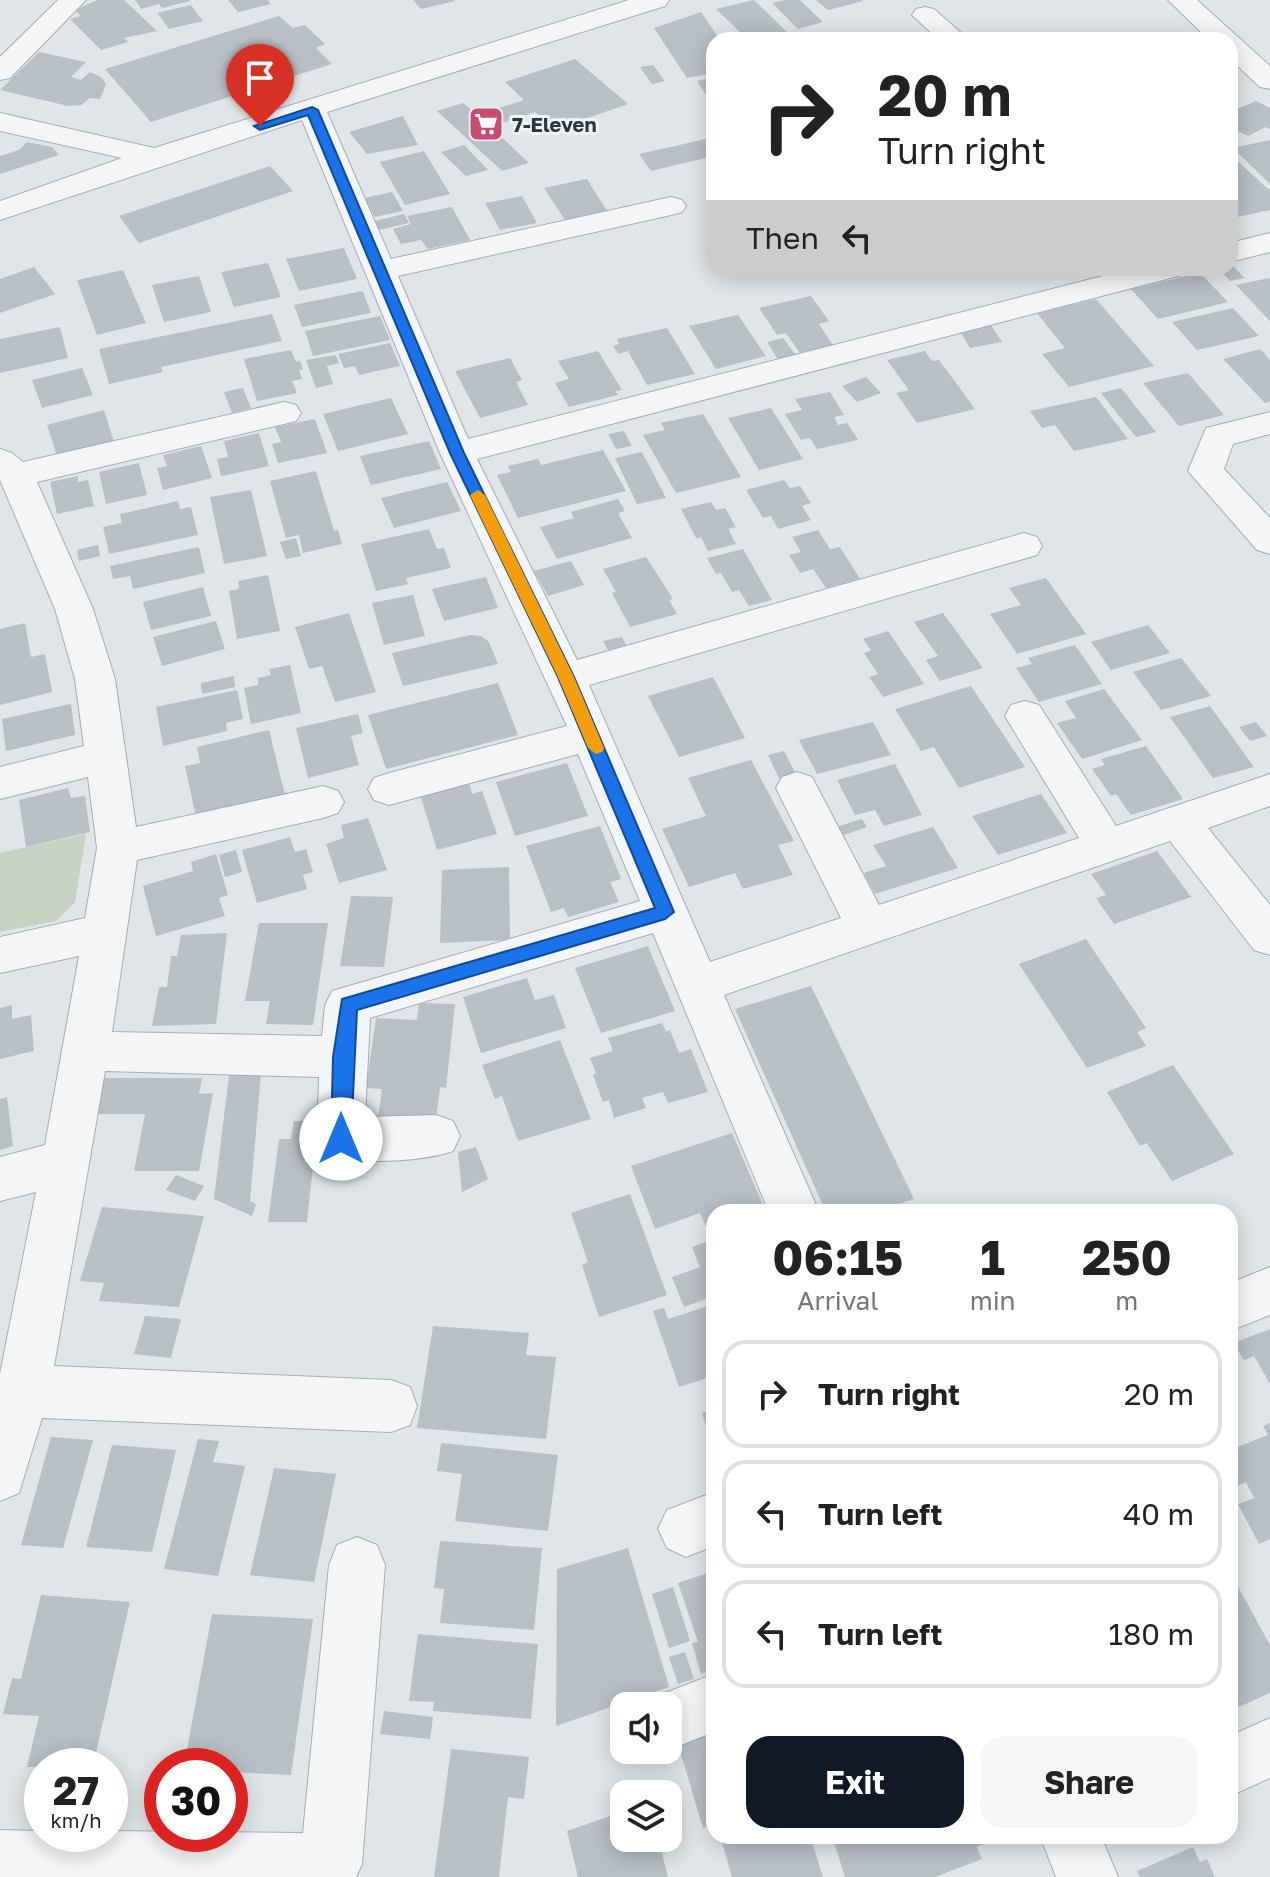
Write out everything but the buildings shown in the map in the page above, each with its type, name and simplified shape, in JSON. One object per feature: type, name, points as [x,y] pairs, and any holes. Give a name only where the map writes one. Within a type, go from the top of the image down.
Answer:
[{"type":"street","points":[[0,72],[73,0]]},
{"type":"street","points":[[0,211],[155,157],[656,0]]},
{"type":"street","points":[[1181,0],[1216,32]]},
{"type":"street","points":[[925,15],[945,32]]},
{"type":"street","points":[[1238,54],[1261,83]]},
{"type":"street","points":[[312,110],[457,453],[566,677],[791,1204]]},
{"type":"street","points":[[0,122],[155,157]]},
{"type":"street","points":[[380,271],[671,206]]},
{"type":"street","points":[[1238,251],[1270,242]]},
{"type":"street","points":[[457,453],[1140,276]]},
{"type":"street","points":[[0,1474],[23,1391],[86,1051],[118,848],[95,679],[74,609],[8,468],[284,413]]},
{"type":"street","points":[[1270,423],[1218,436],[1206,471],[1270,541]]},
{"type":"street","points":[[566,677],[1024,546]]},
{"type":"street","points":[[1025,716],[1106,846]]},
{"type":"street","points":[[389,789],[591,735]]},
{"type":"street","points":[[0,783],[104,757]]},
{"type":"street","points":[[797,788],[868,927]]},
{"type":"street","points":[[697,985],[1270,790]]},
{"type":"street","points":[[118,848],[323,802]]},
{"type":"street","points":[[1178,821],[1270,937]]},
{"type":"street","points":[[436,1136],[341,1139],[348,1005],[665,912]]},
{"type":"street","points":[[0,955],[104,932]]},
{"type":"street","points":[[86,1051],[343,1057]]},
{"type":"street","points":[[0,1179],[65,1162]]},
{"type":"street","points":[[1238,1304],[1270,1291]]},
{"type":"street","points":[[23,1391],[391,1406]]},
{"type":"street","points":[[0,1861],[331,1864],[357,1565]]},
{"type":"street","points":[[682,1716],[706,1706]]},
{"type":"street","points":[[1238,1762],[1270,1748]]},
{"type":"green space","points":[[86,834],[75,902],[56,921],[0,932],[0,853]]},
{"type":"slow traffic","points":[[478,495],[566,677],[596,748]]},
{"type":"place","name":"7-Eleven","points":[[486,124]]},
{"type":"route","points":[[260,126],[312,110],[457,453],[566,677],[665,912],[348,1005],[341,1139]]}]
